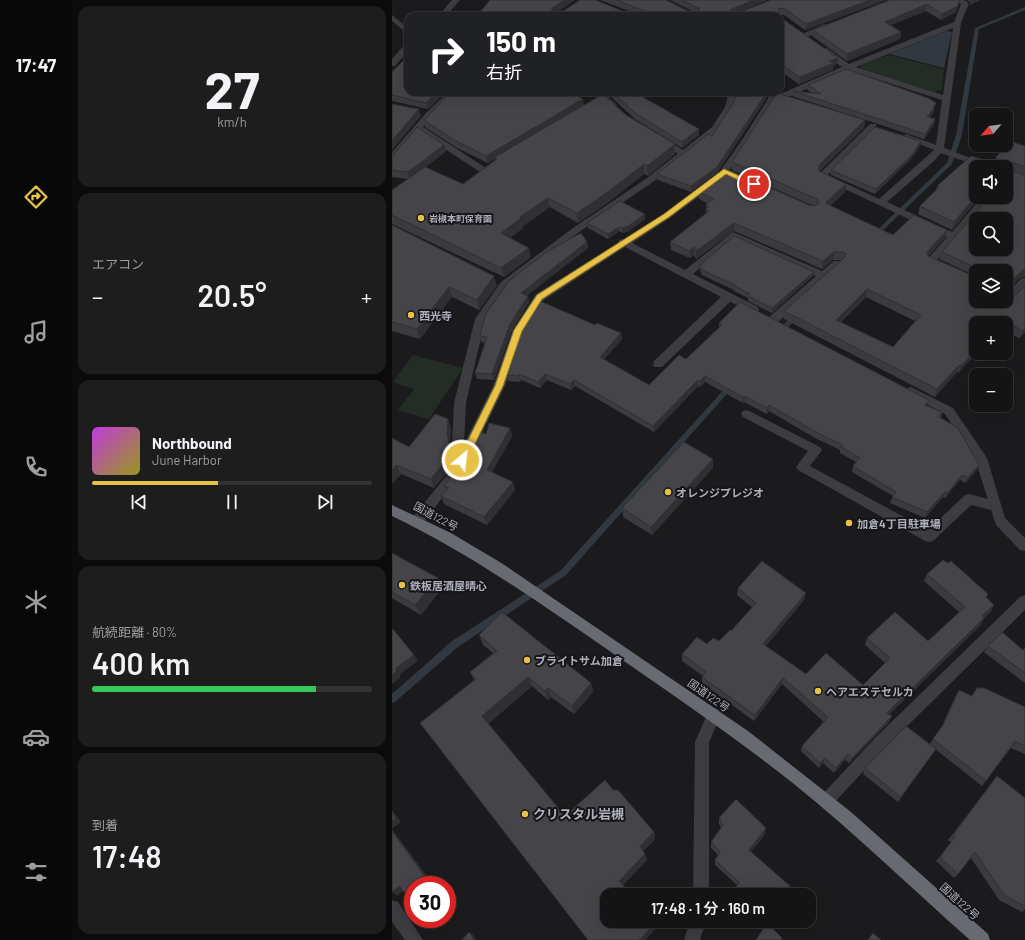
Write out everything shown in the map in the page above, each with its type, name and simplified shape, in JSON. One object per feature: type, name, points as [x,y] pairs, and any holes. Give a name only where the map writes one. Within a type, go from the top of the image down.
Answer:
[{"type":"highway","name":"国道122号","points":[[392,510],[417,521],[481,557],[543,597],[714,715],[826,801],[982,940]]},
{"type":"street","points":[[446,12],[456,0]]},
{"type":"street","points":[[589,0],[620,12]]},
{"type":"street","points":[[880,203],[944,149],[947,99],[957,24],[965,4],[958,0]]},
{"type":"street","points":[[392,17],[404,28]]},
{"type":"street","points":[[833,24],[807,38],[848,67],[947,99]]},
{"type":"street","points":[[784,92],[957,24]]},
{"type":"street","points":[[393,61],[404,50]]},
{"type":"street","points":[[392,158],[419,128],[426,113],[448,96]]},
{"type":"street","points":[[600,96],[602,100],[621,112]]},
{"type":"street","points":[[462,460],[458,443],[460,403],[480,319],[502,283],[576,230],[650,180],[715,129],[729,107],[732,96]]},
{"type":"street","points":[[417,521],[460,467],[462,460],[499,386],[518,330],[540,297],[622,242],[667,216],[721,176],[728,173],[775,96],[795,102]]},
{"type":"street","points":[[873,126],[822,176],[953,236]]},
{"type":"street","points":[[419,128],[486,168]]},
{"type":"street","points":[[896,133],[972,160]]},
{"type":"street","points":[[657,137],[683,153]]},
{"type":"street","points":[[950,270],[931,261],[981,204]]},
{"type":"street","points":[[685,275],[733,235],[822,275]]},
{"type":"street","points":[[622,242],[778,323],[822,275],[838,262]]},
{"type":"street","points":[[1013,294],[1025,281]]},
{"type":"street","points":[[658,364],[728,297]]},
{"type":"street","points":[[901,386],[949,411],[981,458],[1000,520],[1025,546]]},
{"type":"street","points":[[747,414],[816,450],[802,467],[929,537],[969,499],[995,506]]},
{"type":"street","points":[[826,801],[880,743],[1025,601]]},
{"type":"street","points":[[701,888],[702,742],[714,715]]},
{"type":"street","points":[[392,908],[415,940]]},
{"type":"street","points":[[692,940],[696,928]]},
{"type":"shaded area","points":[[946,31],[952,32],[944,68],[889,54]]},
{"type":"shaded area","points":[[889,55],[944,69],[942,90],[934,92],[860,68],[861,64]]},
{"type":"shaded area","points":[[413,355],[463,368],[429,419],[398,410],[414,389],[393,382]]},
{"type":"building","points":[[490,0],[565,0],[552,8],[552,11],[563,11],[580,0],[595,0],[620,10],[617,12],[480,12]]},
{"type":"building","points":[[616,0],[666,0],[688,11],[699,11],[700,9],[682,0],[753,0],[730,10],[743,11],[771,0],[870,0],[806,24],[784,8],[778,9],[778,12],[648,12]]},
{"type":"building","points":[[890,0],[960,0],[958,6],[942,14],[927,4],[885,22],[901,32],[847,54],[813,30]]},
{"type":"building","points":[[784,20],[838,58],[829,61],[834,63],[800,77],[784,67]]},
{"type":"building","points":[[404,60],[404,96],[433,96],[426,103],[392,95],[392,72]]},
{"type":"building","points":[[846,69],[928,98],[936,103],[927,117],[935,119],[925,134],[793,91],[821,94],[808,85]]},
{"type":"building","points":[[784,95],[865,120],[819,165],[819,171],[846,184],[825,203],[893,235],[914,215],[947,230],[927,252],[928,256],[969,274],[969,308],[1013,308],[1013,295],[1016,295],[1025,285],[1025,328],[1023,331],[1013,326],[1013,316],[969,316],[969,357],[961,366],[959,365],[937,389],[784,311],[844,258],[846,254],[843,252],[834,252],[823,261],[734,223],[696,251],[694,247],[689,251],[670,242],[709,211],[706,209],[709,207],[706,204],[714,199],[699,192],[727,169],[809,205],[814,206],[819,203],[817,199],[732,162],[775,96]],"holes":[[[867,289],[921,315],[893,347],[836,320]]]},
{"type":"building","points":[[447,96],[577,96],[583,99],[486,156],[456,141],[424,120]]},
{"type":"building","points":[[600,96],[605,96],[626,115],[675,144],[647,166],[644,164],[577,213],[548,198],[520,217],[521,218],[501,233],[529,248],[501,268],[392,215],[392,190],[425,167],[463,184],[497,159],[495,157]]},
{"type":"building","points":[[616,96],[641,96],[699,129],[682,142],[634,112]]},
{"type":"building","points":[[736,96],[764,96],[717,167],[691,186],[657,174],[708,134],[712,136],[734,102]]},
{"type":"building","points":[[392,104],[419,109],[392,141]]},
{"type":"building","points":[[417,127],[444,145],[408,172],[392,170],[392,155]]},
{"type":"building","points":[[875,127],[921,141],[911,156],[876,189],[831,170]]},
{"type":"building","points":[[1013,142],[1025,146],[1025,167],[1013,162],[1013,160],[998,160],[996,157],[1000,152],[1013,152]]},
{"type":"building","points":[[971,156],[984,160],[969,160],[969,204],[954,222],[920,206],[939,187],[937,186]]},
{"type":"building","points":[[1013,171],[1025,176],[1025,270],[1023,270],[1013,279],[1013,264],[969,264],[942,252],[969,220],[969,256],[1013,256],[1013,212],[976,212],[983,204],[1013,204]]},
{"type":"building","points":[[620,201],[645,214],[628,226],[622,228],[619,227],[608,234],[587,223]]},
{"type":"building","points":[[392,225],[494,276],[477,300],[449,287],[417,329],[392,322]]},
{"type":"building","points":[[581,233],[587,242],[521,293],[528,296],[510,324],[492,374],[475,373],[487,337],[480,336],[485,315],[509,281],[548,251]]},
{"type":"building","points":[[734,236],[814,272],[772,308],[748,296],[750,294],[735,285],[702,270],[700,265]]},
{"type":"building","points":[[540,301],[595,325],[597,323],[621,333],[600,357],[649,385],[679,355],[686,359],[722,325],[719,323],[740,302],[929,400],[925,405],[942,412],[939,417],[958,428],[979,465],[968,477],[962,475],[947,493],[945,492],[927,512],[892,497],[896,492],[853,466],[860,458],[841,447],[843,445],[816,432],[769,405],[767,408],[745,396],[743,397],[705,376],[700,381],[698,380],[653,426],[574,380],[570,384],[545,374],[538,382],[519,374],[519,376],[507,375],[523,325]]},
{"type":"building","points":[[435,414],[448,419],[447,434],[451,451],[450,455],[431,479],[396,465],[392,470],[392,438],[409,447]]},
{"type":"building","points":[[489,423],[510,428],[487,470],[513,482],[484,517],[441,496],[449,488],[444,486],[462,463],[478,431],[486,434]]},
{"type":"building","name":"オレンジプレジオ","points":[[684,442],[713,459],[651,527],[622,508]]},
{"type":"building","points":[[392,553],[438,578],[415,605],[392,592]]},
{"type":"building","points":[[943,560],[948,563],[951,561],[988,594],[986,597],[994,605],[982,616],[984,618],[887,713],[892,716],[852,758],[848,754],[836,768],[825,758],[820,763],[802,746],[828,717],[783,678],[755,715],[702,677],[706,672],[682,654],[697,637],[707,644],[713,638],[719,641],[730,630],[732,630],[756,603],[738,588],[762,561],[806,593],[763,644],[806,674],[826,653],[863,685],[890,658],[867,638],[895,612],[928,641],[965,607],[927,574]]},
{"type":"building","points":[[502,612],[591,683],[572,706],[548,688],[545,691],[528,677],[482,716],[565,816],[605,780],[613,790],[618,790],[654,832],[640,846],[645,854],[619,881],[625,888],[600,888],[600,928],[651,928],[639,940],[588,940],[420,723],[476,679],[470,672],[497,651],[479,635]]},
{"type":"building","points":[[393,629],[414,655],[396,668],[396,672],[392,675],[392,630]]},
{"type":"building","points":[[1002,632],[1023,650],[1025,648],[1025,673],[988,646]]},
{"type":"building","points":[[977,688],[984,688],[1025,707],[1025,746],[1015,741],[986,781],[933,739],[943,725],[959,690],[972,696]]},
{"type":"building","points":[[906,726],[936,749],[901,797],[865,768]]},
{"type":"building","points":[[997,776],[1025,798],[1025,906],[1005,896],[975,852],[958,874],[940,857],[955,837],[953,835]]},
{"type":"building","points":[[736,799],[766,828],[749,850],[790,886],[788,888],[736,887],[739,882],[715,860],[720,852],[711,842],[723,825],[719,818]]},
{"type":"building","points":[[392,812],[396,818],[392,821]]},
{"type":"building","points":[[392,831],[424,876],[404,876],[404,892],[400,886],[392,892]]},
{"type":"building","points":[[764,928],[772,928],[782,938],[781,940],[756,940]]},
{"type":"building","points":[[469,932],[474,940],[462,940]]},
{"type":"building","points":[[873,933],[881,940],[868,940]]},
{"type":"waterway","points":[[874,236],[949,164],[959,135],[977,28],[1025,8]]},
{"type":"waterway","points":[[780,332],[797,315]]},
{"type":"waterway","points":[[392,699],[455,644],[563,573],[730,387]]},
{"type":"place","name":"岩槻本町保育園","points":[[421,218]]},
{"type":"place","name":"西光寺","points":[[411,315]]},
{"type":"place","name":"オレンジプレジオ","points":[[668,492]]},
{"type":"place","name":"加倉4丁目駐車場","points":[[849,523]]},
{"type":"place","name":"鉄板居酒屋晴心","points":[[402,585]]},
{"type":"place","name":"ブライトサム加倉","points":[[527,660]]},
{"type":"place","name":"ヘアエステセルカ","points":[[818,691]]},
{"type":"place","name":"クリスタル岩槻","points":[[525,814]]},
{"type":"route","points":[[462,460],[499,386],[518,330],[540,297],[622,242],[667,216],[721,176],[724,171],[754,184]]}]
